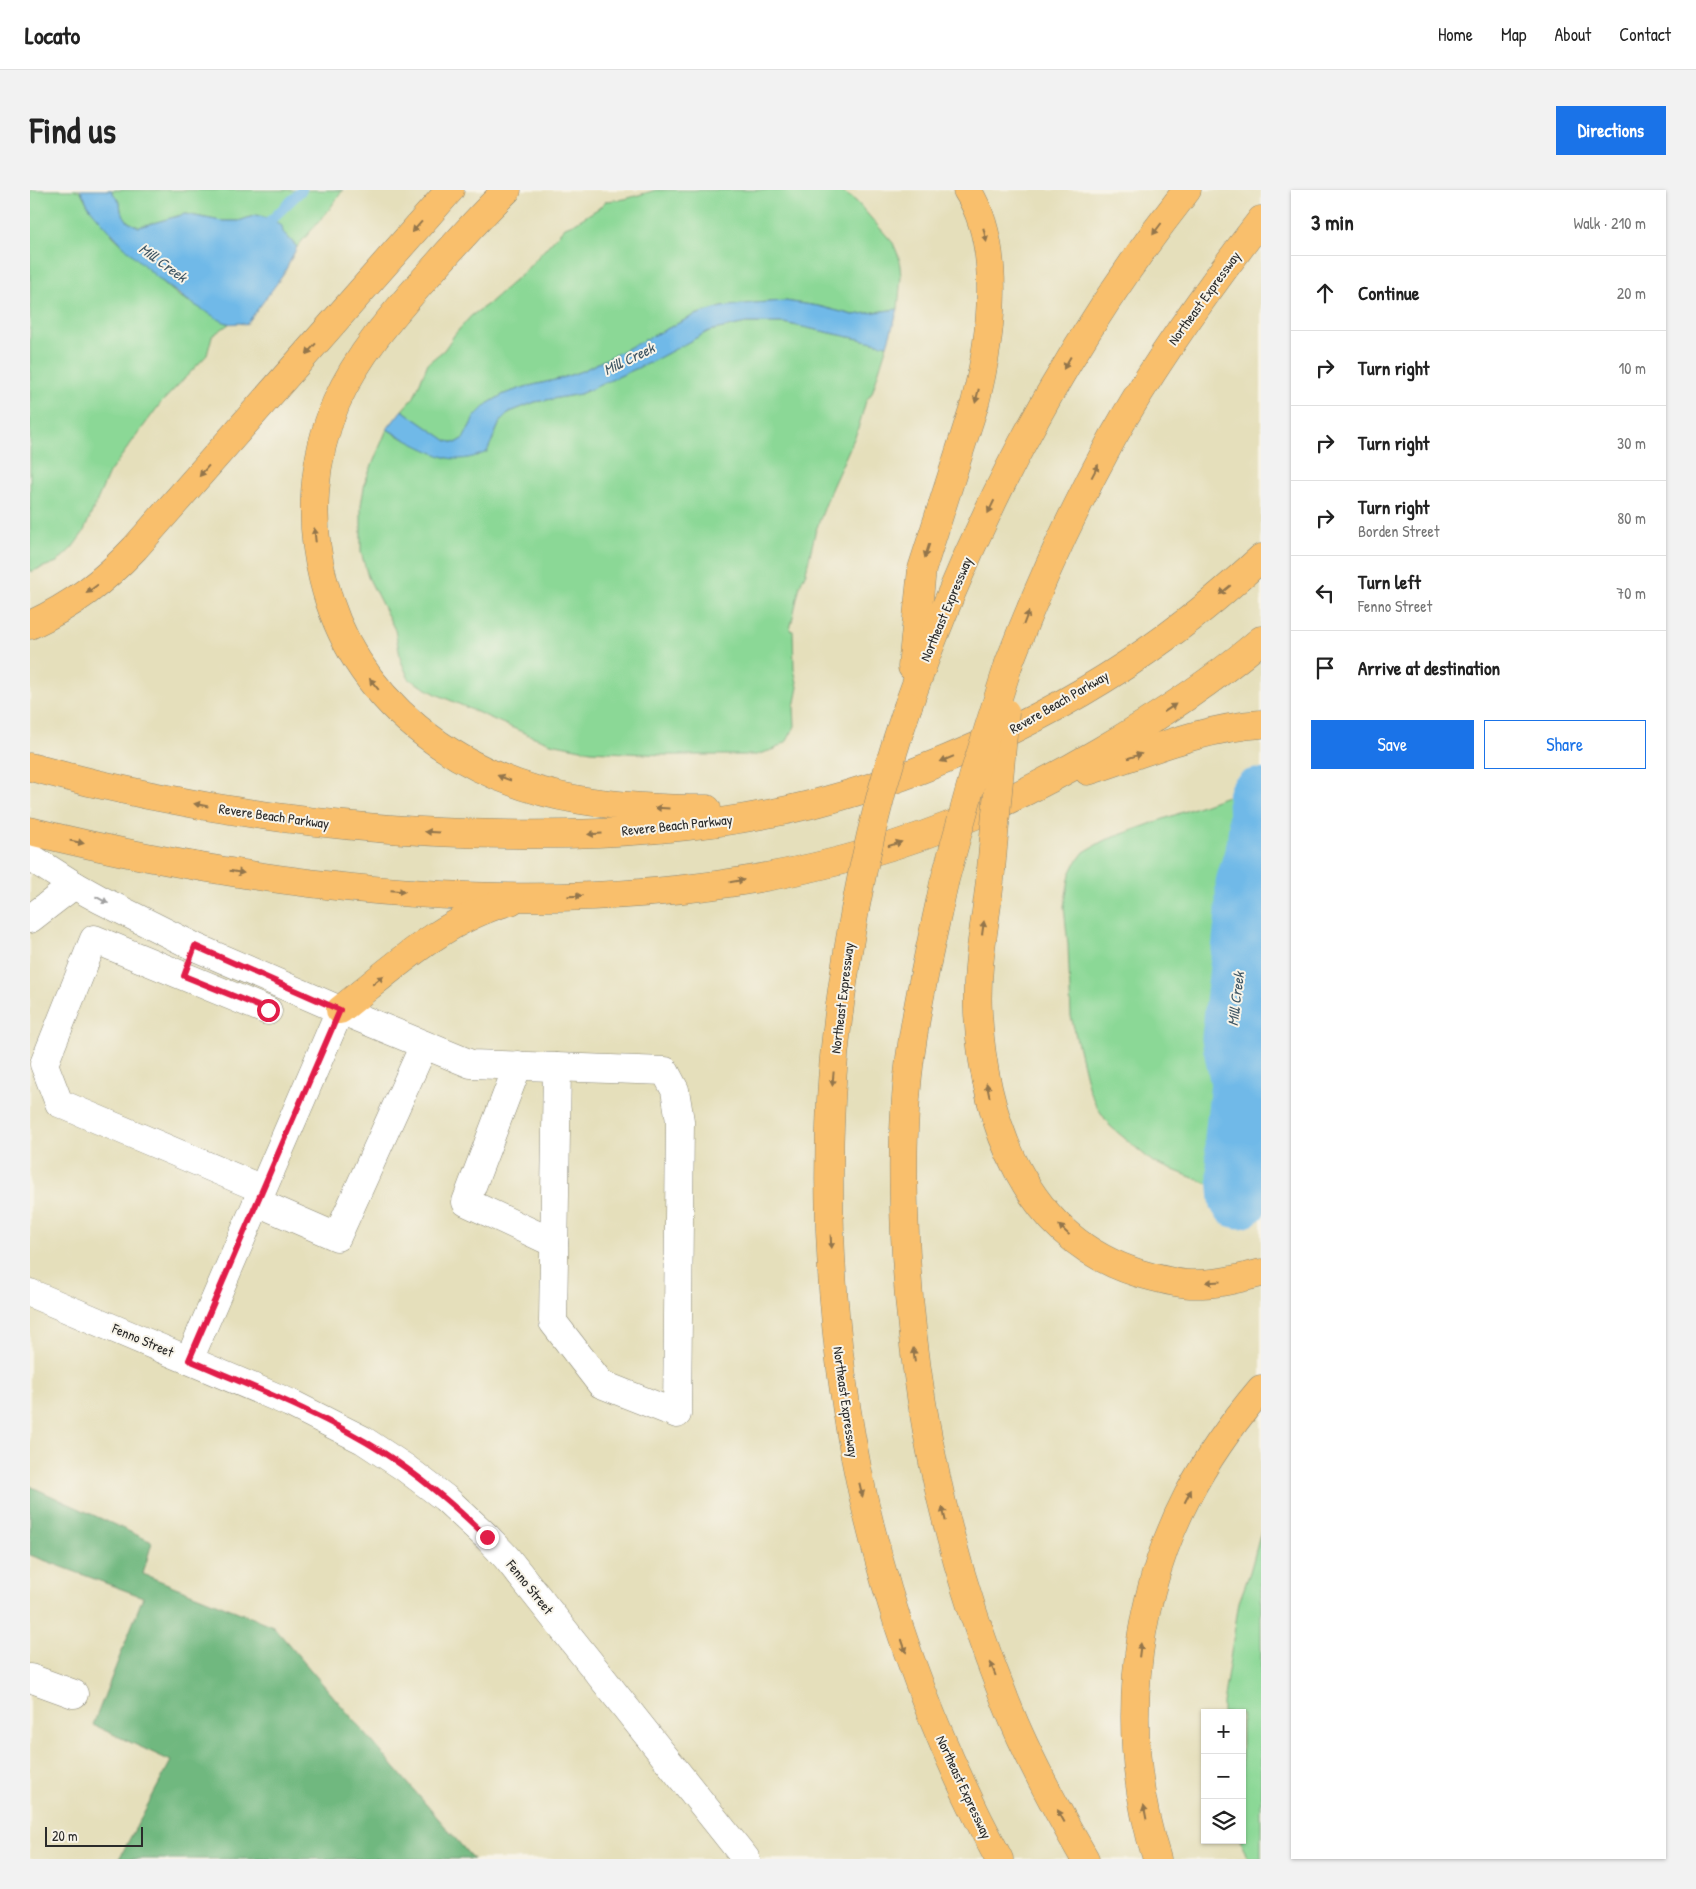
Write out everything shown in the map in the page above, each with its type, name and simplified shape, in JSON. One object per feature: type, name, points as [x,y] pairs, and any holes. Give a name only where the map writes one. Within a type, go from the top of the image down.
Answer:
[{"type":"highway","points":[[30,625],[52,615],[94,588],[136,548],[450,190]]},
{"type":"highway","points":[[507,190],[471,227],[381,330],[356,366],[336,403],[322,444],[316,483],[314,525],[319,564],[328,602],[344,638],[365,673],[392,706],[422,733],[455,755],[492,773],[530,788],[578,800],[625,806],[678,809],[816,803]]},
{"type":"highway","points":[[908,706],[922,568],[975,403],[981,380],[988,329],[990,288],[988,249],[984,229],[967,190]]},
{"type":"highway","name":"Northeast Expressway","points":[[999,1859],[973,1812],[924,1700],[885,1584],[868,1525],[855,1463],[837,1346],[830,1222],[831,1099],[836,1039],[843,978],[863,864],[881,789],[933,637],[961,571],[1009,469],[1040,409],[1104,304],[1187,190]]},
{"type":"highway","name":"Northeast Expressway","points":[[1085,1859],[1040,1777],[1007,1706],[970,1604],[949,1537],[924,1424],[908,1307],[903,1187],[906,1097],[918,1011],[944,883],[974,774],[1009,664],[1055,552],[1112,439],[1176,335],[1261,220]]},
{"type":"highway","name":"Revere Beach Parkway","points":[[30,767],[110,787],[226,810],[343,826],[461,834],[582,834],[642,830],[750,817],[816,803],[922,769],[1040,716],[1158,643],[1261,558]]},
{"type":"highway","points":[[30,830],[157,858],[291,880],[409,892],[526,897],[644,893],[713,885],[803,869],[861,854],[916,837],[972,816],[1068,770],[1162,713],[1208,682],[1261,640]]},
{"type":"highway","points":[[1009,664],[991,870],[980,952],[978,1011],[984,1073],[993,1110],[1008,1153],[1023,1181],[1041,1206],[1064,1232],[1093,1252],[1123,1268],[1157,1278],[1190,1284],[1227,1281],[1261,1273]]},
{"type":"highway","points":[[1022,793],[1192,737],[1221,729],[1261,724]]},
{"type":"highway","points":[[340,1010],[444,930],[490,908],[526,897]]},
{"type":"highway","points":[[1157,1859],[1145,1815],[1140,1784],[1135,1724],[1137,1672],[1148,1608],[1165,1548],[1188,1495],[1232,1425],[1261,1389]]},
{"type":"street","points":[[30,857],[74,885],[195,946],[340,1010],[472,1064],[518,1065],[665,1071],[675,1090],[679,1105],[680,1121],[677,1414],[601,1384],[554,1322],[557,1067]]},
{"type":"street","points":[[30,919],[74,885]]},
{"type":"street","points":[[268,1010],[94,939],[44,1064],[59,1103],[260,1196],[337,1237],[424,1045]]},
{"type":"street","points":[[184,976],[195,946]]},
{"type":"street","points":[[189,1360],[340,1010]]},
{"type":"street","points":[[518,1065],[466,1202],[554,1243]]},
{"type":"street","name":"Fenno Street","points":[[30,1293],[290,1403],[384,1452],[425,1482],[487,1537],[524,1579],[746,1859]]},
{"type":"street","points":[[30,1678],[74,1694]]},
{"type":"green space","points":[[30,190],[80,190],[88,205],[113,236],[166,285],[179,296],[229,324],[212,336],[207,355],[160,404],[109,473],[83,533],[72,548],[57,562],[30,572]]},
{"type":"green space","points":[[106,190],[343,190],[328,211],[297,247],[283,232],[256,215],[239,221],[221,221],[185,214],[139,227],[128,222],[121,211],[120,203]]},
{"type":"green space","points":[[656,190],[840,190],[856,201],[893,243],[899,257],[901,276],[898,309],[853,315],[818,306],[785,301],[722,307],[695,315],[582,371],[504,394],[487,404],[475,416],[463,439],[456,443],[447,441],[402,410],[414,397],[428,363],[444,350],[471,316],[488,304],[526,270],[565,227],[599,208],[606,201],[625,199]]},
{"type":"green space","points":[[746,323],[784,323],[887,345],[872,393],[866,401],[857,432],[832,487],[815,533],[806,572],[800,585],[790,630],[793,631],[794,669],[798,687],[794,707],[795,726],[787,741],[775,749],[756,755],[664,755],[591,751],[551,743],[529,735],[436,694],[409,679],[401,661],[395,630],[368,577],[361,552],[361,505],[365,482],[387,429],[398,436],[447,458],[492,441],[500,422],[510,412],[535,402],[580,394],[653,361],[709,331]]},
{"type":"green space","points":[[1261,788],[1261,1186],[1258,1189],[1240,1192],[1216,1187],[1153,1162],[1110,1126],[1097,1107],[1089,1090],[1071,1016],[1068,945],[1064,906],[1070,874],[1084,852],[1103,841],[1227,796]]},
{"type":"green space","points":[[30,1486],[152,1542],[143,1574],[273,1626],[473,1859],[119,1859],[171,1761],[93,1725],[143,1597],[30,1555]]},
{"type":"green space","points":[[1261,1532],[1261,1859],[1248,1859],[1242,1844],[1246,1844],[1246,1709],[1223,1709],[1239,1602]]},
{"type":"water","points":[[80,190],[111,190],[120,203],[121,211],[128,222],[139,227],[185,214],[221,221],[239,221],[256,215],[272,219],[282,226],[283,232],[297,247],[283,275],[246,325],[227,323],[193,304],[160,280],[130,252],[89,207]]},
{"type":"water","points":[[785,301],[818,306],[853,315],[898,309],[887,345],[784,323],[746,323],[709,331],[653,361],[580,394],[535,402],[510,412],[500,422],[487,452],[473,457],[463,459],[448,458],[417,445],[387,429],[402,410],[447,441],[456,443],[463,439],[475,416],[487,404],[504,394],[582,371],[695,315],[722,307]]},
{"type":"waterway","points":[[262,226],[302,190]]},
{"type":"waterway","name":"Mill Creek","points":[[1239,1199],[1234,1139],[1240,1083],[1231,1038],[1245,915],[1245,884],[1256,847],[1258,826],[1257,798]]},
{"type":"route","points":[[268,1010],[184,976],[195,946],[340,1010],[189,1360],[316,1415],[384,1452],[445,1498],[487,1537]]}]
